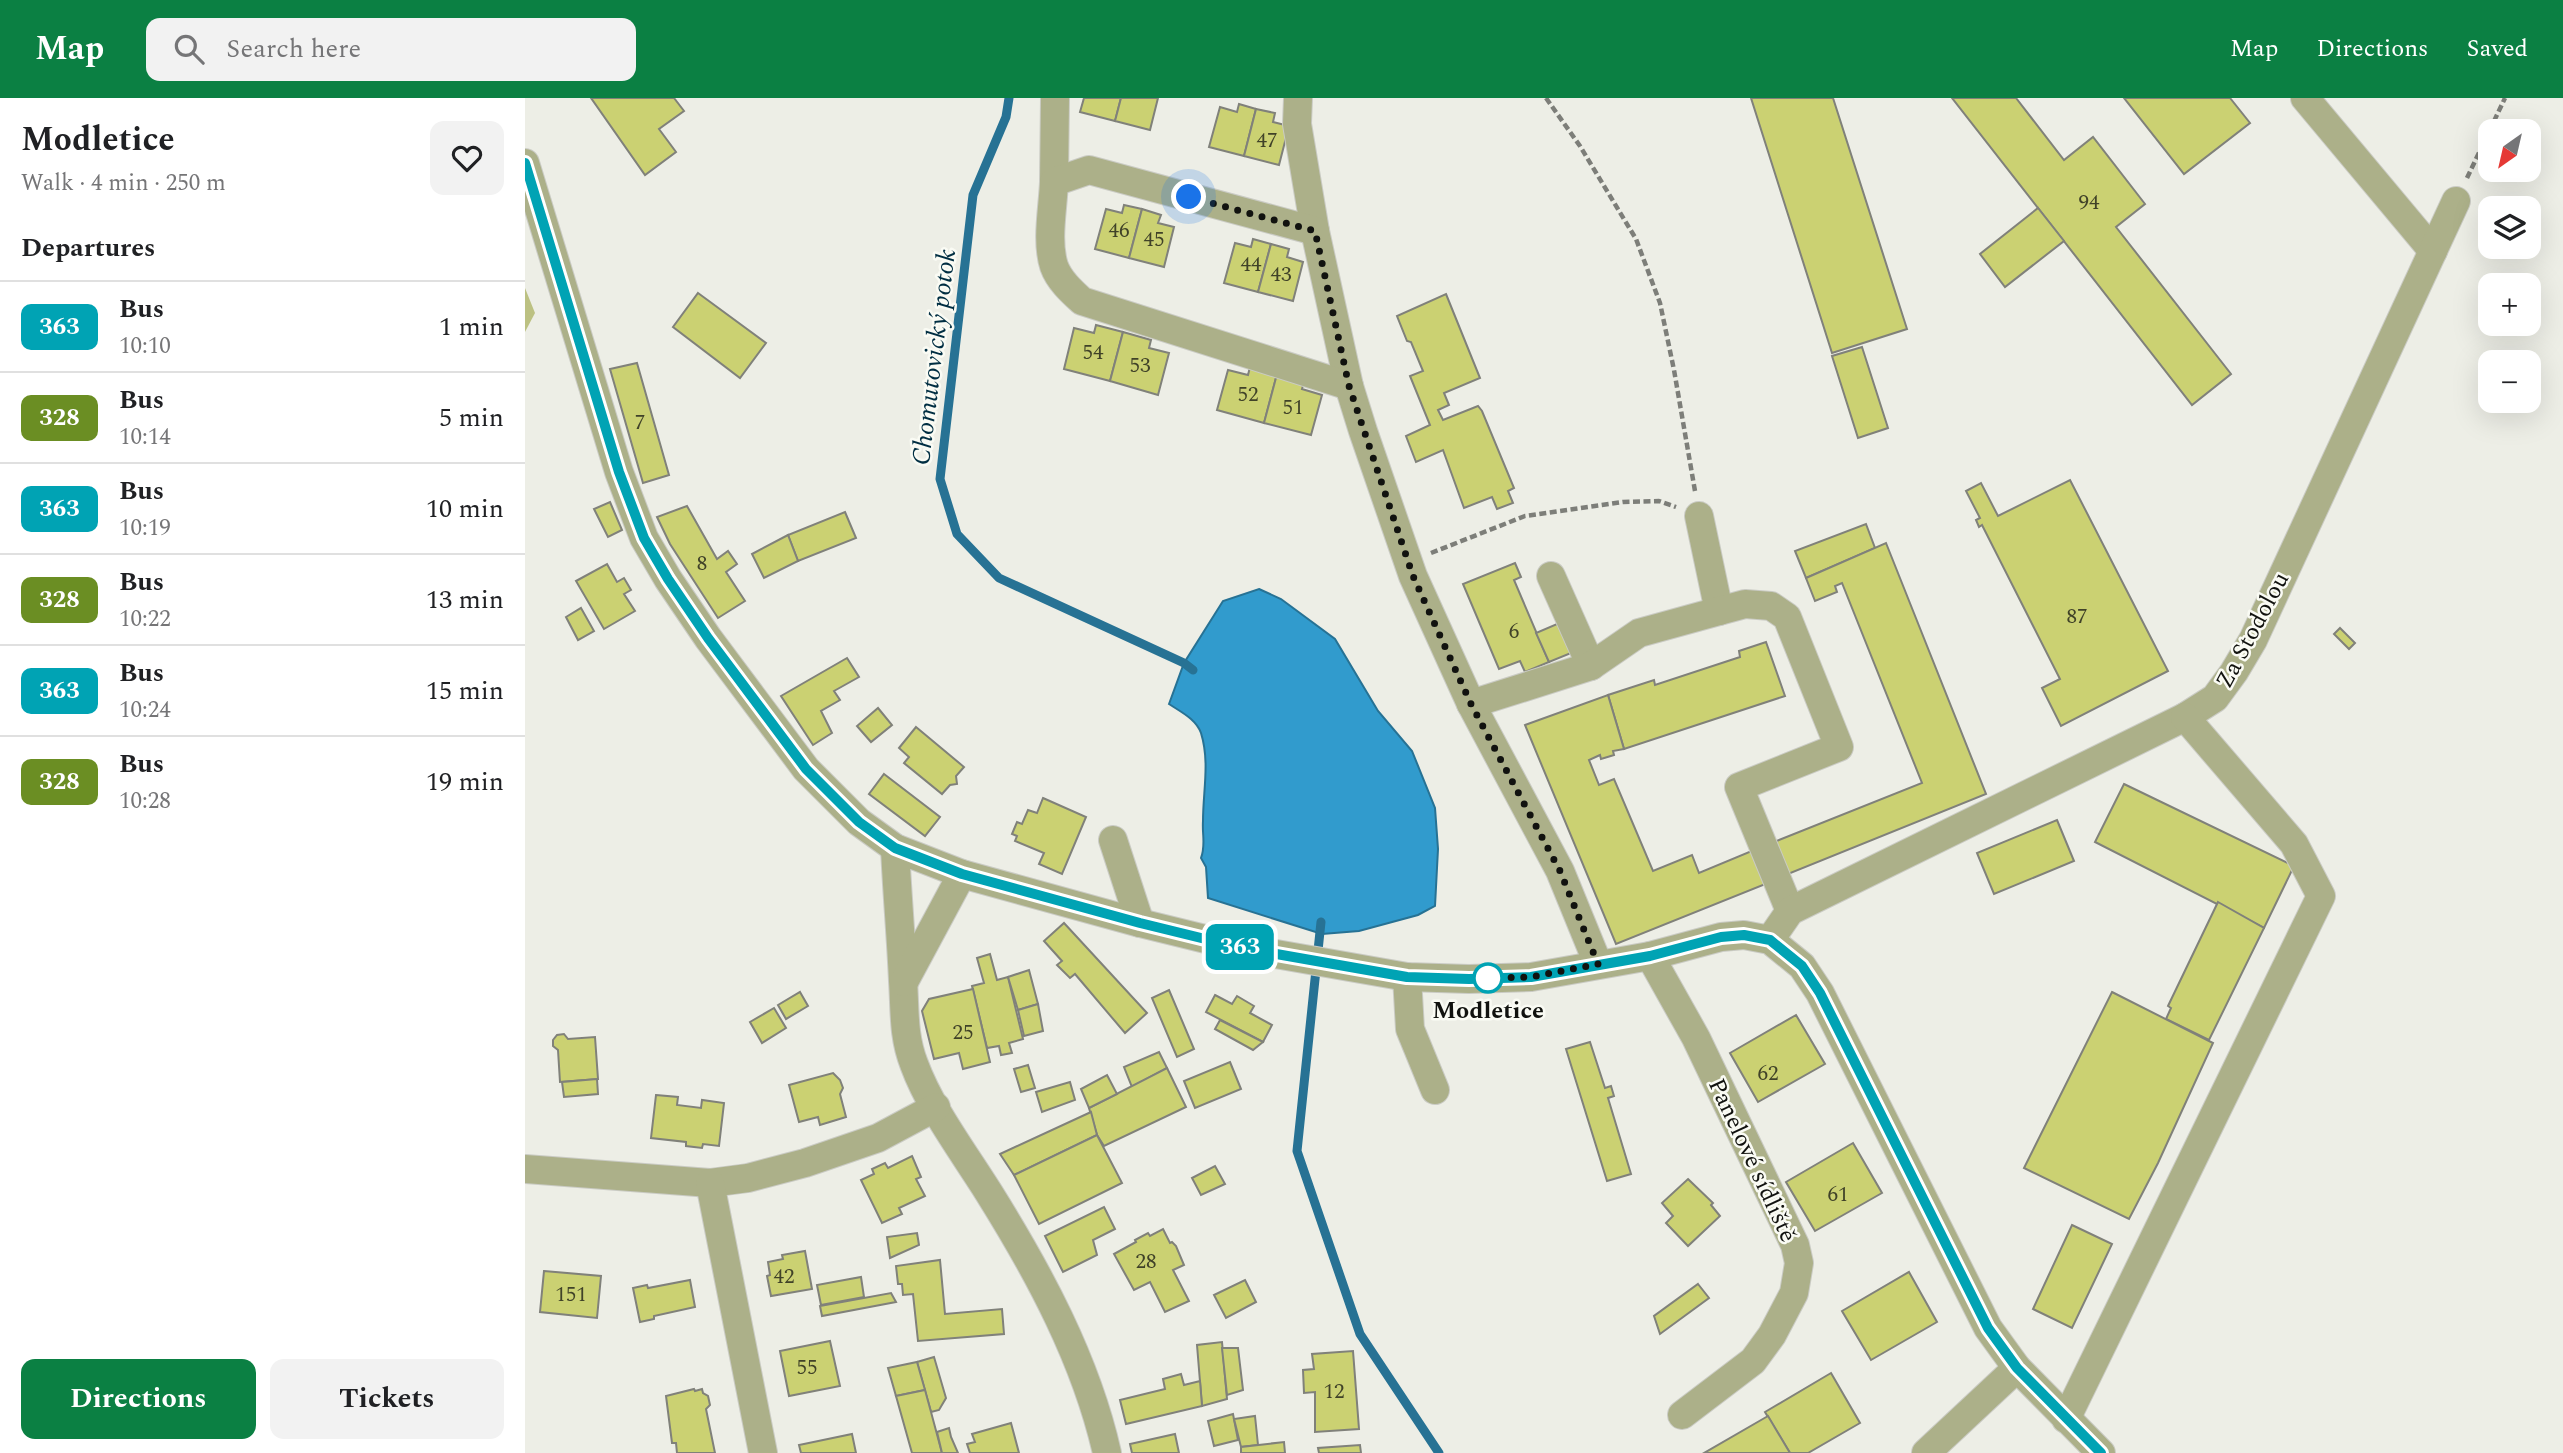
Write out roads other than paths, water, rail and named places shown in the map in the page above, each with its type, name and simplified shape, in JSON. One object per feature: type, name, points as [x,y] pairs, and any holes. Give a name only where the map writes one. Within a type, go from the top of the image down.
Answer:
[{"type":"street","points":[[1055,98],[1051,243],[1054,267],[1067,287],[1082,301],[1349,386]]},
{"type":"street","points":[[1298,98],[1297,124],[1315,231],[1349,386],[1408,562],[1471,704],[1560,871],[1598,964]]},
{"type":"street","points":[[2305,98],[2433,251]]},
{"type":"street","points":[[525,163],[619,472],[644,538],[708,638],[806,769],[859,822],[895,848],[962,874],[1140,923],[1317,963],[1407,977],[1531,977],[1650,956],[1721,937],[1744,935],[1770,940],[1802,966],[1820,993],[1988,1328],[2017,1368],[2101,1453]]},
{"type":"street","points":[[1054,182],[1089,170],[1315,231]]},
{"type":"street","name":"Za Stodolou","points":[[1770,940],[1790,911],[2185,717],[2215,698],[2234,673],[2253,640],[2456,201]]},
{"type":"street","points":[[1699,516],[1719,611]]},
{"type":"street","points":[[1551,576],[1591,666]]},
{"type":"street","points":[[1471,704],[1591,666],[1639,633],[1745,604],[1771,606],[1787,617],[1839,747],[1739,787],[1790,911]]},
{"type":"street","points":[[2066,1419],[2321,896],[2294,844],[2185,717]]},
{"type":"street","points":[[1113,840],[1140,923]]},
{"type":"street","points":[[895,848],[903,1024],[914,1065],[936,1107],[998,1206],[1045,1289],[1080,1364],[1107,1453]]},
{"type":"street","points":[[903,985],[962,874]]},
{"type":"street","name":"Panelové sídliště","points":[[1650,956],[1702,1051],[1795,1245],[1799,1263],[1794,1293],[1772,1335],[1753,1361],[1682,1415]]},
{"type":"street","points":[[1407,977],[1410,1029],[1435,1090]]},
{"type":"street","points":[[525,1169],[711,1183],[748,1178],[806,1163],[877,1138],[936,1107]]},
{"type":"street","points":[[711,1183],[763,1453]]},
{"type":"street","points":[[1926,1453],[2017,1368]]},
{"type":"water","points":[[1259,589],[1281,599],[1335,639],[1378,711],[1412,751],[1435,808],[1438,849],[1435,906],[1418,915],[1359,931],[1322,934],[1208,898],[1206,867],[1201,858],[1204,844],[1204,744],[1196,724],[1169,704],[1184,663],[1223,601]]},
{"type":"waterway","name":"Chomutovický potok","points":[[1009,98],[1006,117],[973,195],[940,479],[957,534],[999,578],[1184,663],[1193,670]]},
{"type":"waterway","name":"Chomutovický potok","points":[[1321,922],[1297,1151],[1360,1334],[1439,1453]]},
{"type":"place","name":"Modletice","points":[[1488,978]]}]
